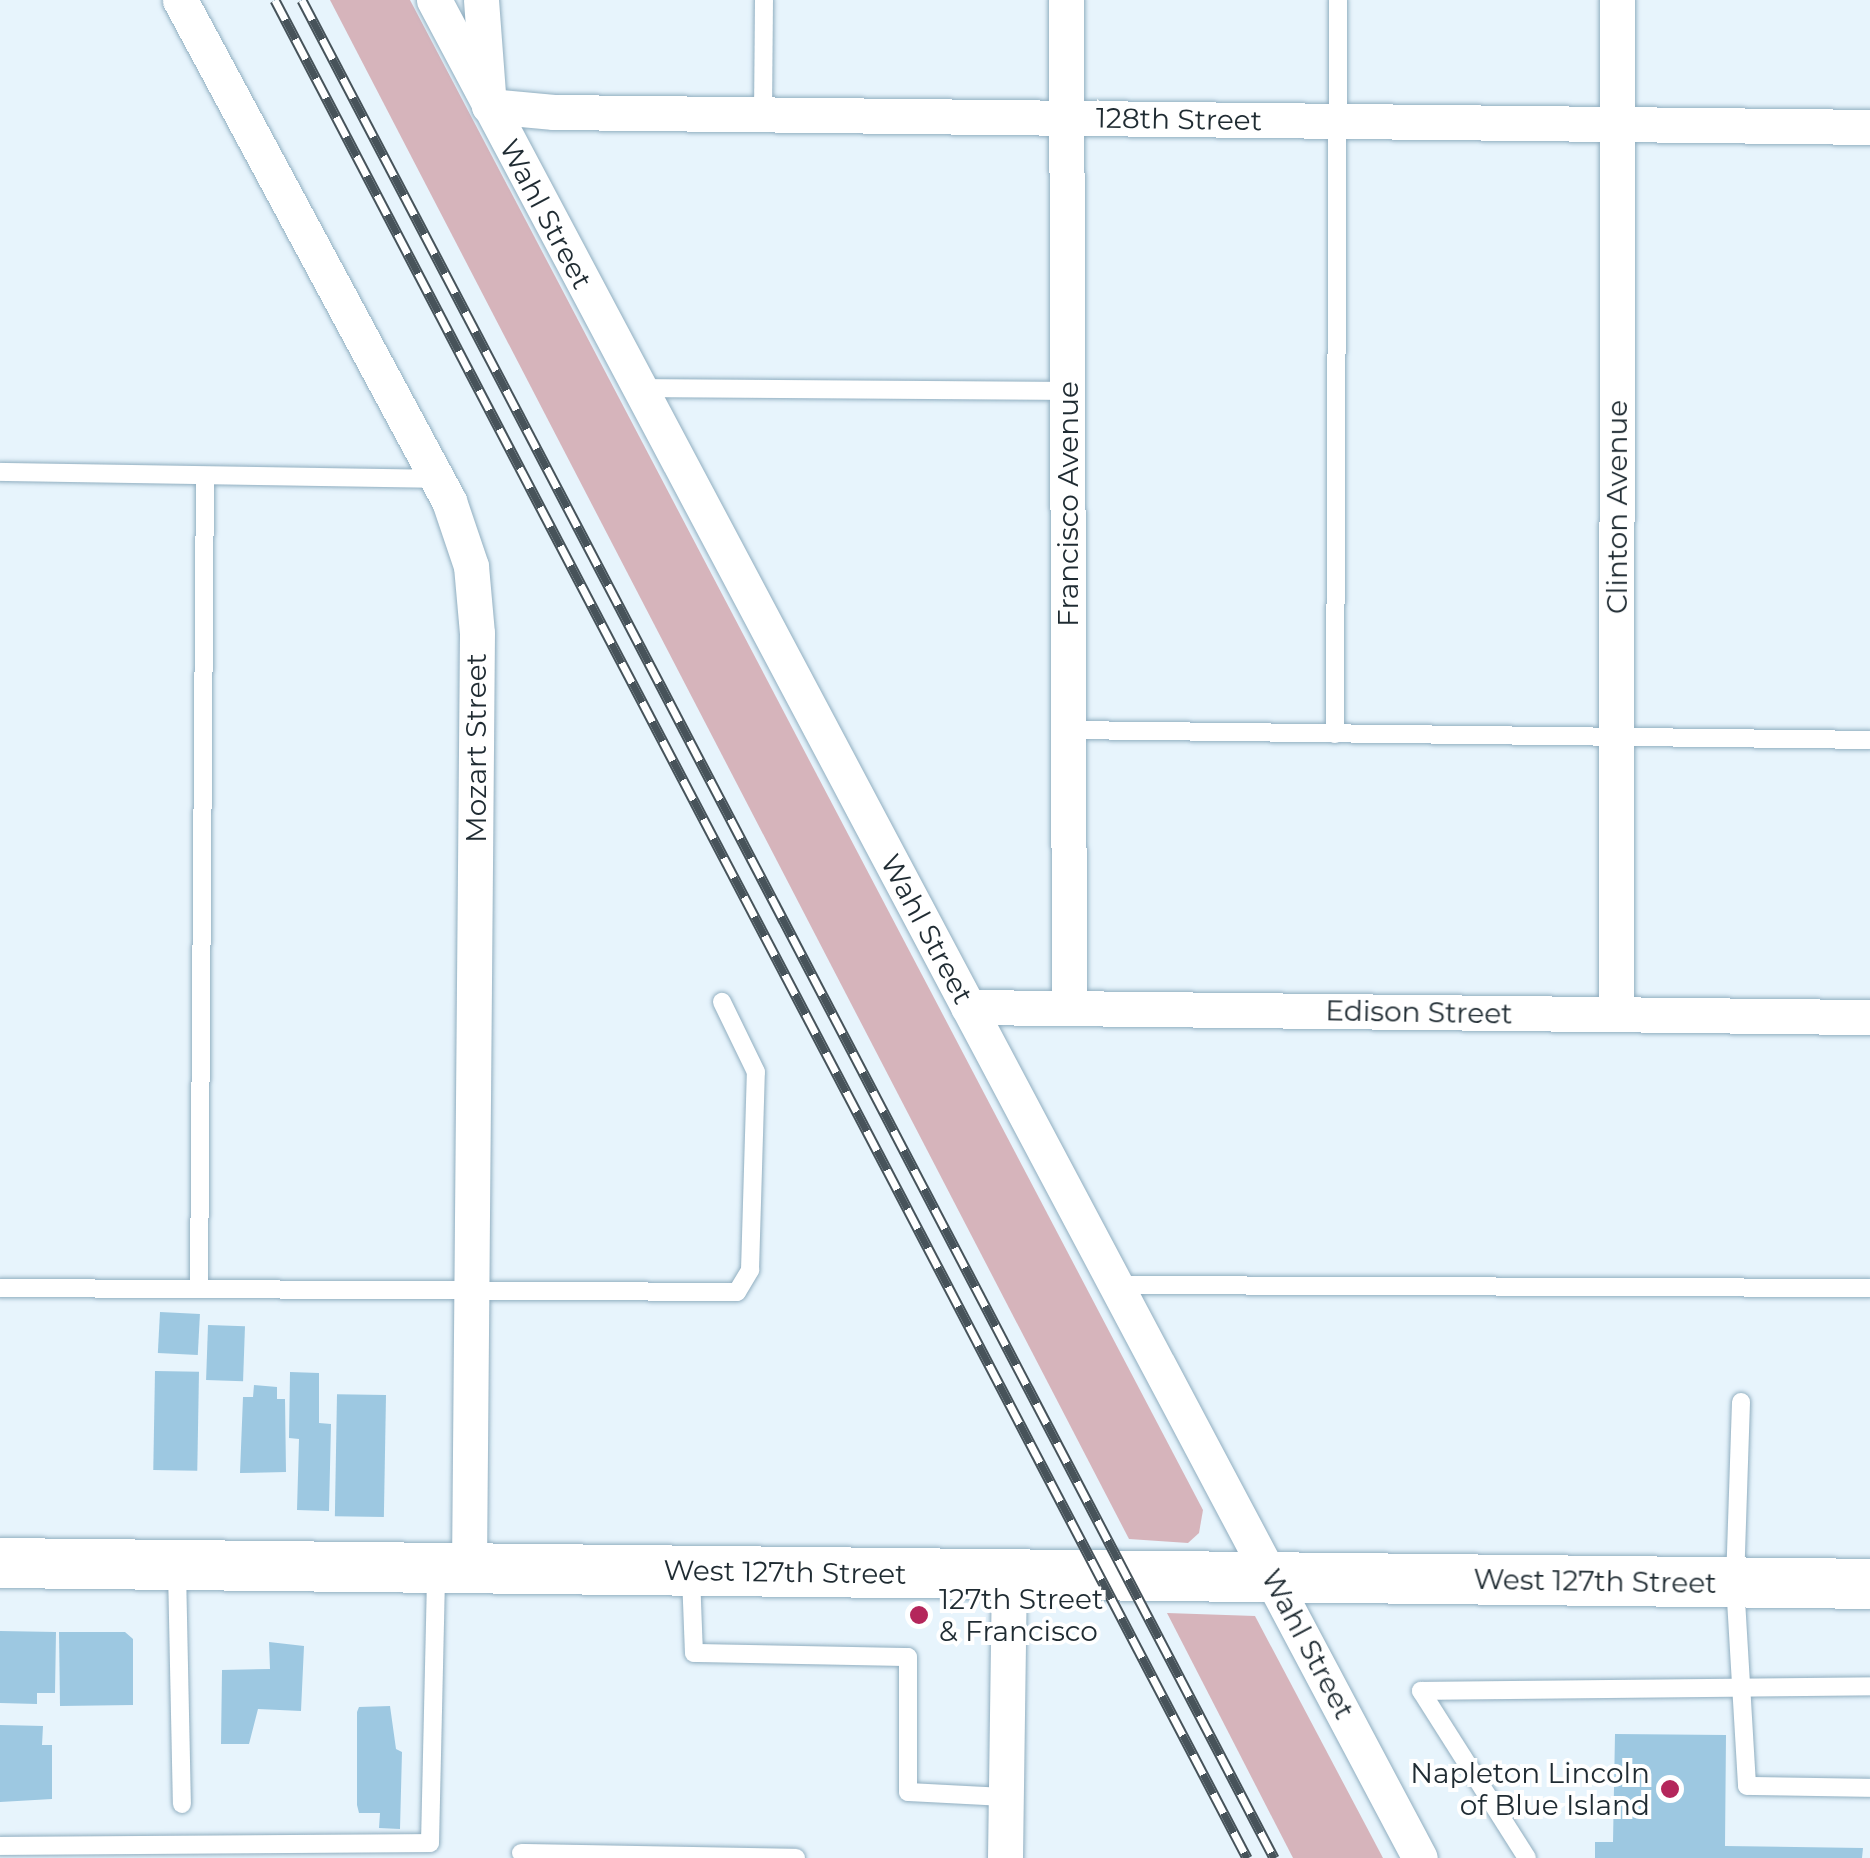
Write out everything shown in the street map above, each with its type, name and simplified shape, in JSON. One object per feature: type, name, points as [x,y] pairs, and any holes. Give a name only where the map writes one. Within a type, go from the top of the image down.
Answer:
[{"type":"main road","name":"West 127th Street","points":[[0,1563],[1870,1584]]},
{"type":"street","name":"Mozart Street","points":[[180,0],[438,479],[462,534],[477,616],[472,1290],[453,1568]]},
{"type":"street","name":"Wahl Street","points":[[434,0],[1420,1858]]},
{"type":"street","points":[[480,0],[489,106]]},
{"type":"street","name":"Francisco Avenue","points":[[1066,0],[1069,1008]]},
{"type":"street","name":"Clinton Avenue","points":[[1616,0],[1616,1014]]},
{"type":"street","name":"128th Street","points":[[489,106],[764,114],[1870,127]]},
{"type":"street","name":"Edison Street","points":[[968,1006],[1870,1016]]},
{"type":"street","points":[[1005,1858],[1009,1574]]},
{"type":"lane","points":[[764,0],[764,114]]},
{"type":"lane","points":[[1336,734],[1338,0]]},
{"type":"lane","points":[[639,388],[1067,390]]},
{"type":"lane","points":[[0,472],[438,479]]},
{"type":"lane","points":[[199,1289],[206,476]]},
{"type":"lane","points":[[1068,730],[1870,740]]},
{"type":"lane","points":[[0,1288],[738,1292],[750,1270],[756,1072],[722,1002]]},
{"type":"lane","points":[[1119,1285],[1870,1288]]},
{"type":"lane","points":[[1741,1402],[1734,1582],[1747,1786],[1870,1788]]},
{"type":"lane","points":[[177,1565],[182,1804]]},
{"type":"lane","points":[[0,1846],[430,1843],[453,1568]]},
{"type":"lane","points":[[690,1570],[694,1653],[908,1656],[908,1792],[1006,1797]]},
{"type":"lane","points":[[1526,1858],[1421,1691],[1870,1686]]},
{"type":"lane","points":[[521,1853],[796,1858]]},
{"type":"shaded area","points":[[330,0],[410,0],[1203,1510],[1199,1533],[1188,1543],[1129,1539]]},
{"type":"shaded area","points":[[1167,1613],[1255,1616],[1383,1858],[1293,1858]]},
{"type":"building","points":[[160,1312],[200,1314],[198,1355],[158,1353]]},
{"type":"building","points":[[208,1325],[245,1326],[243,1381],[206,1380]]},
{"type":"building","points":[[155,1371],[199,1372],[197,1471],[153,1470]]},
{"type":"building","points":[[290,1372],[319,1373],[319,1423],[331,1424],[329,1511],[297,1510],[299,1439],[289,1438]]},
{"type":"building","points":[[254,1385],[277,1387],[277,1399],[285,1399],[286,1472],[240,1473],[243,1397],[253,1397]]},
{"type":"building","points":[[337,1394],[386,1395],[384,1517],[335,1516]]},
{"type":"building","points":[[0,1631],[56,1632],[55,1693],[37,1693],[37,1704],[0,1703]]},
{"type":"building","points":[[59,1632],[125,1632],[133,1639],[133,1705],[60,1706]]},
{"type":"building","points":[[269,1642],[304,1646],[301,1711],[258,1709],[249,1744],[221,1744],[222,1670],[270,1669]]},
{"type":"building","points":[[390,1706],[396,1749],[402,1752],[400,1829],[379,1828],[380,1813],[359,1813],[357,1805],[357,1712],[359,1707]]},
{"type":"building","points":[[0,1725],[43,1726],[42,1745],[52,1745],[52,1799],[0,1802]]},
{"type":"building","name":"Napleton Lincoln of Blue Island","points":[[1615,1734],[1726,1735],[1725,1846],[1863,1848],[1862,1858],[1595,1858],[1595,1842],[1613,1842]]},
{"type":"railway","points":[[275,0],[1247,1858]]},
{"type":"railway","points":[[302,0],[1274,1858]]},
{"type":"place","name":"127th Street & Francisco","points":[[919,1615]]},
{"type":"place","name":"Napleton Lincoln of Blue Island","points":[[1670,1789]]}]
